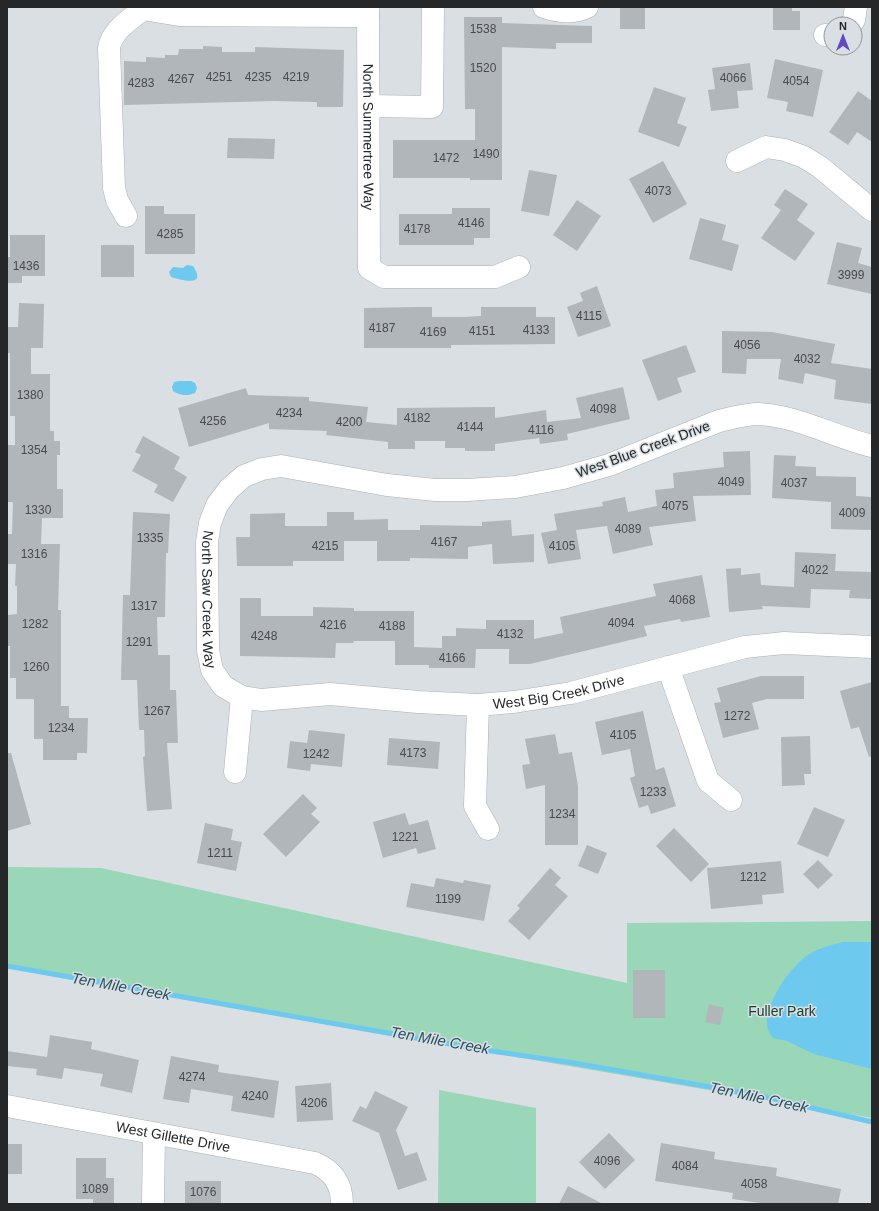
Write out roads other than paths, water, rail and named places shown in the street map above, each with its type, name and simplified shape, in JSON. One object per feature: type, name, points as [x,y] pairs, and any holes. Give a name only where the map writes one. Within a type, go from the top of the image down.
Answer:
[{"type":"street","points":[[369,106],[432,107],[433,7]]},
{"type":"street","points":[[544,7],[561,12],[579,10],[587,7]]},
{"type":"street","points":[[126,216],[117,200],[114,188],[109,48],[110,41],[115,33],[143,8],[179,15],[368,12]]},
{"type":"street","name":"North Summertree Way","points":[[368,12],[369,268],[384,277],[495,277],[519,267]]},
{"type":"street","points":[[736,161],[766,147],[798,154],[820,167],[872,210]]},
{"type":"street","name":"West Blue Creek Drive","points":[[244,476],[262,469],[281,466],[387,485],[435,490],[515,487],[563,478],[609,465],[719,421],[738,416],[757,414],[796,420],[872,446]]},
{"type":"street","name":"North Saw Creek Way","points":[[242,697],[223,686],[212,670],[208,650],[207,542],[210,523],[217,505],[229,489],[244,476]]},
{"type":"street","name":"West Big Creek Drive","points":[[242,697],[262,700],[330,694],[418,702],[478,704],[514,702],[571,693],[745,647],[764,644],[804,643],[872,647]]},
{"type":"street","points":[[668,667],[708,781],[731,800]]},
{"type":"street","points":[[236,772],[242,697]]},
{"type":"street","points":[[478,704],[475,806],[488,830]]},
{"type":"street","name":"West Gillette Drive","points":[[7,1106],[315,1163],[326,1168],[334,1176],[339,1185],[342,1204]]},
{"type":"street","points":[[153,1204],[154,1134]]},
{"type":"water","points":[[187,265],[193,266],[197,273],[195,280],[186,281],[171,277],[169,272],[173,267],[183,268]]},
{"type":"water","points":[[191,381],[195,383],[197,388],[195,393],[184,395],[173,391],[172,387],[174,382]]},
{"type":"water","points":[[843,942],[872,942],[872,1069],[814,1054],[787,1041],[773,1038],[767,1027],[767,1018],[774,997],[793,968],[808,955],[825,947]]},
{"type":"waterway","name":"Ten Mile Creek","points":[[7,966],[484,1050],[574,1063],[756,1095],[872,1122]]},
{"type":"park label","name":"Fuller Park","points":[[782,1011]]}]
